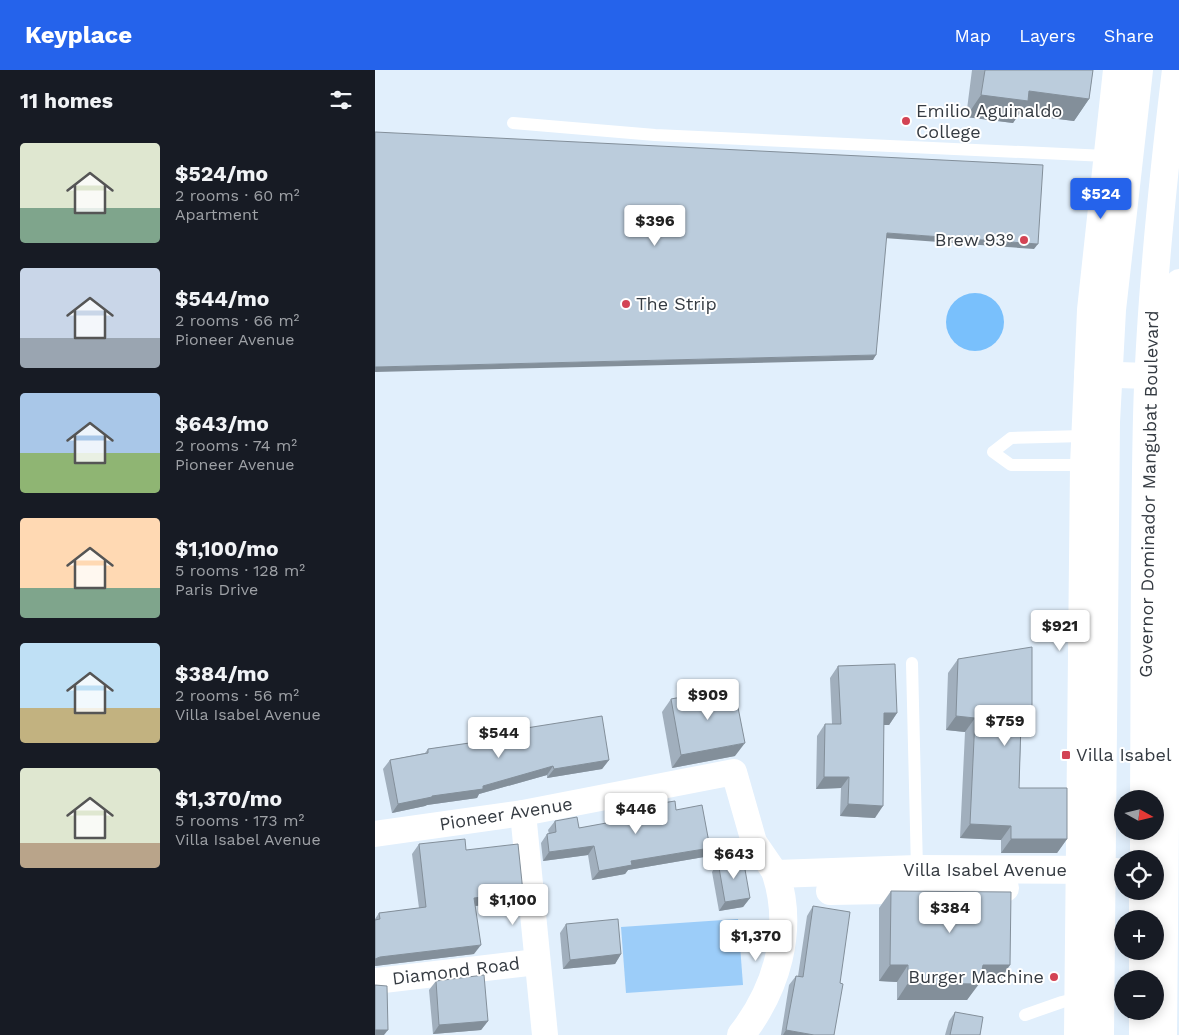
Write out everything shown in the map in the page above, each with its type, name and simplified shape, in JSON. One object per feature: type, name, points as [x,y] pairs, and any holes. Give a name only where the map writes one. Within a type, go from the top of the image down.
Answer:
[{"type":"main road","points":[[1101,1035],[1106,422],[1098,374],[1112,310],[1118,155],[1139,70]]},
{"type":"main road","name":"Governor Dominador Mangubat Boulevard","points":[[1144,790],[1149,376],[1169,310],[1165,158],[1176,70]]},
{"type":"main road","points":[[1118,155],[1165,158]]},
{"type":"main road","name":"Villa Isabel Avenue","points":[[779,883],[917,869],[1101,878]]},
{"type":"main road","name":"Villa Isabel Avenue","points":[[779,883],[1101,878]]},
{"type":"main road","points":[[741,1035],[761,1004],[774,977],[782,950],[784,916],[779,883]]},
{"type":"main road","points":[[1143,1020],[1143,1035]]},
{"type":"street","points":[[1116,70],[1118,155]]},
{"type":"street","name":"Governor Dominador Mangubat Boulevard","points":[[1164,1035],[1171,416],[1169,310],[1179,282]]},
{"type":"street","points":[[1077,1035],[1078,998],[1101,878],[1083,466],[1084,436],[1098,374],[1149,376]]},
{"type":"street","name":"Pioneer Avenue","points":[[375,834],[523,813],[734,772],[754,842],[779,883]]},
{"type":"street","points":[[523,813],[545,1035]]},
{"type":"street","name":"Diamond Road","points":[[375,981],[537,962]]},
{"type":"lane","points":[[513,122],[655,135],[1118,155]]},
{"type":"lane","points":[[1083,466],[1011,465],[993,452],[1011,438],[1084,436]]},
{"type":"lane","points":[[911,663],[917,869]]},
{"type":"lane","points":[[1025,1015],[1078,998]]},
{"type":"shaded area","points":[[969,293],[981,293],[996,301],[1004,316],[1004,328],[996,343],[981,351],[969,351],[954,343],[946,328],[946,316],[954,301]]},
{"type":"shaded area","points":[[738,919],[743,985],[626,993],[621,927]]},
{"type":"building","points":[[985,70],[1093,70],[1089,99],[1029,91],[1028,101],[981,95]]},
{"type":"building","name":"The Strip","points":[[375,132],[1043,165],[1038,244],[887,233],[876,355],[375,367]]},
{"type":"building","points":[[1032,647],[1032,723],[1021,722],[1019,788],[1067,788],[1067,839],[1011,839],[1011,826],[970,824],[975,718],[956,716],[958,659]]},
{"type":"building","points":[[895,664],[897,713],[884,713],[883,806],[848,804],[849,777],[824,777],[825,724],[841,724],[838,666]]},
{"type":"building","points":[[734,687],[745,743],[681,755],[671,699]]},
{"type":"building","points":[[602,716],[609,760],[554,769],[553,766],[483,786],[483,789],[432,796],[398,804],[390,760],[428,753],[428,749],[497,739],[495,731],[519,724],[520,729]]},
{"type":"building","points":[[675,801],[676,810],[702,805],[710,848],[631,861],[632,865],[599,871],[594,846],[549,852],[547,834],[556,832],[555,821],[577,817],[579,828],[639,817],[637,807]]},
{"type":"building","points":[[465,839],[466,850],[518,844],[523,892],[474,898],[481,945],[375,959],[375,920],[380,919],[379,913],[426,907],[419,844]]},
{"type":"building","points":[[743,858],[750,898],[725,902],[718,862]]},
{"type":"building","points":[[891,891],[1011,892],[1010,965],[983,965],[979,984],[908,983],[908,965],[890,965]]},
{"type":"building","points":[[813,906],[850,912],[840,983],[843,984],[834,1035],[814,1035],[786,1030],[796,976],[803,977]]},
{"type":"building","points":[[618,919],[621,954],[570,960],[566,924]]},
{"type":"building","points":[[484,975],[488,1021],[439,1025],[436,981]]},
{"type":"building","points":[[375,985],[387,986],[388,1030],[375,1030]]},
{"type":"building","points":[[955,1012],[983,1017],[980,1035],[950,1035]]},
{"type":"place","name":"Emilio Aguinaldo College","points":[[906,121]]},
{"type":"place","name":"Brew 93°","points":[[1024,240]]},
{"type":"place","name":"The Strip","points":[[626,304]]},
{"type":"place","name":"Villa Isabel","points":[[1066,755]]},
{"type":"place","name":"Burger Machine","points":[[1054,977]]}]
